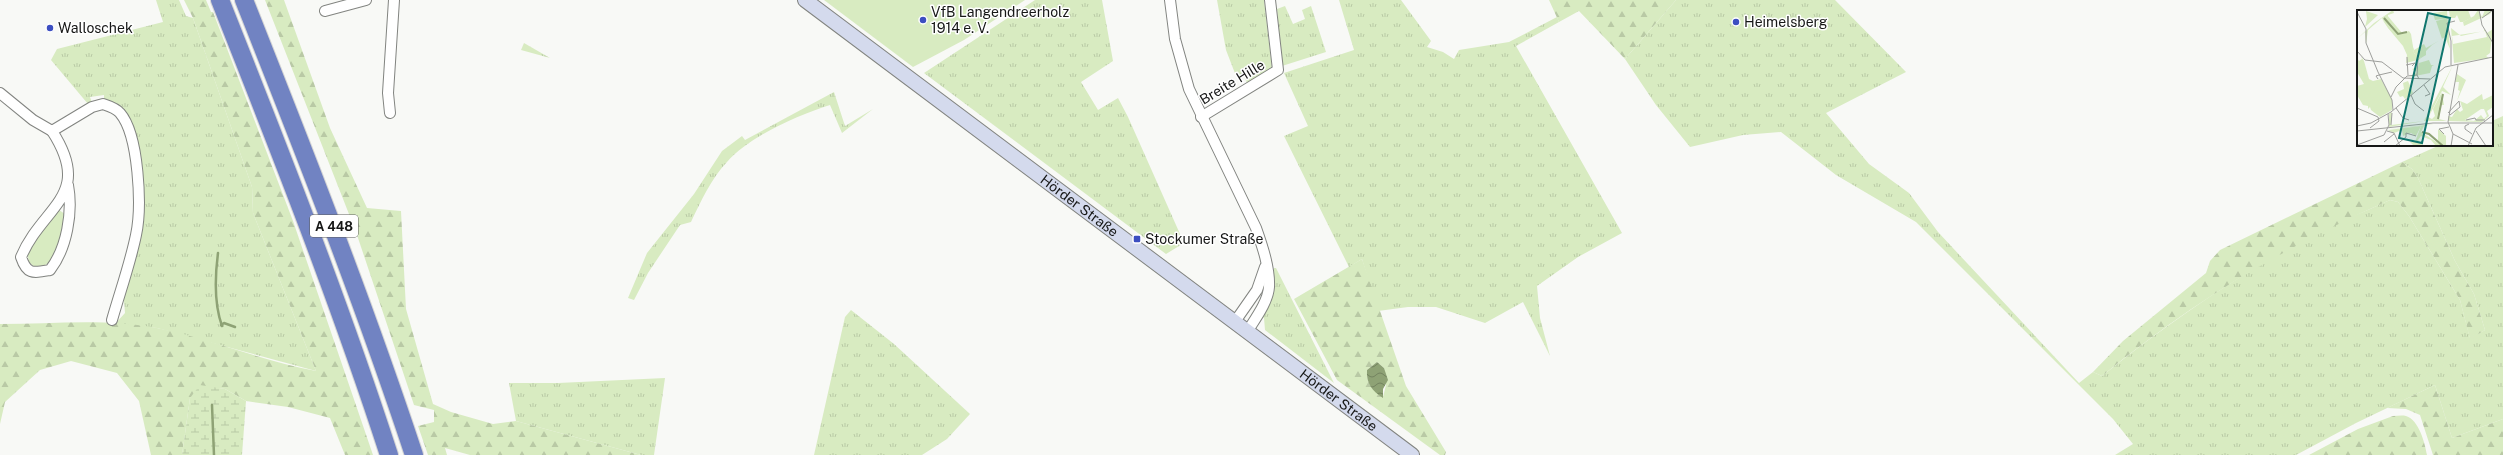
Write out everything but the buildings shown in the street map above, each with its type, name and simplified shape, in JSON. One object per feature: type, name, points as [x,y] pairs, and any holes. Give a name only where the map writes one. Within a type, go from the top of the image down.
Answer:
[{"type":"highway","name":"A 448","points":[[220,0],[317,245],[356,353],[389,455]]},
{"type":"highway","name":"A 448","points":[[244,0],[335,228],[378,345],[414,455]]},
{"type":"main road","name":"Hörder Straße","points":[[805,0],[1412,455]]},
{"type":"street","points":[[325,11],[366,0]]},
{"type":"street","points":[[390,113],[388,93],[394,0]]},
{"type":"street","points":[[1170,0],[1182,68],[1201,117],[1256,228],[1266,265],[1269,286],[1267,294],[1248,332]]},
{"type":"street","name":"Breite Hille","points":[[1201,117],[1278,70],[1270,0]]},
{"type":"street","points":[[0,93],[32,120],[52,131],[61,146],[68,165],[68,185],[70,196],[66,233],[60,255],[50,270],[29,271],[24,268],[21,257],[28,240],[57,207],[68,185]]},
{"type":"street","points":[[52,131],[92,108],[103,104],[120,113],[130,139],[137,167],[139,200],[136,234],[112,320]]},
{"type":"street","points":[[1234,323],[1257,290],[1266,265]]},
{"type":"green space","points":[[156,0],[179,0],[186,16],[193,18],[252,187],[253,213],[316,371],[157,328],[115,324],[125,313],[123,288],[138,238],[131,132],[104,101],[104,95],[90,97],[92,103],[88,104],[51,60],[57,49],[163,22]]},
{"type":"green space","points":[[184,0],[206,0],[211,12],[213,12],[293,221],[373,455],[345,455],[330,418],[288,407],[246,401],[225,389],[217,388],[190,398],[182,455],[151,455],[139,401],[117,373],[71,361],[40,370],[5,402],[0,424],[0,324],[99,322],[138,325],[197,338],[276,362],[316,371],[253,213],[252,187],[193,18]]},
{"type":"green space","points":[[265,0],[284,0],[330,128],[367,208],[401,211],[406,309],[433,404],[451,412],[493,424],[516,421],[641,455],[470,455],[445,448],[447,455],[428,455],[418,426],[434,422],[434,410],[414,405],[356,232]]},
{"type":"green space","name":"VfB Langendreerholz 1914 e. V.","points":[[824,0],[1025,0],[964,40],[913,67]]},
{"type":"green space","points":[[1035,0],[1102,0],[1113,61],[1081,82],[1098,110],[1118,98],[1128,117],[1184,243],[1166,254],[924,73]]},
{"type":"green space","points":[[1217,0],[1264,0],[1272,68],[1247,83],[1243,74],[1236,76],[1226,50]]},
{"type":"green space","points":[[1339,0],[1401,0],[1431,41],[1427,47],[1443,52],[1454,59],[1459,50],[1509,42],[1557,17],[1559,22],[1516,46],[1622,233],[1578,257],[1537,286],[1540,318],[1550,356],[1523,302],[1485,323],[1436,307],[1408,307],[1378,311],[1362,259],[1349,267],[1284,136],[1308,126],[1284,73],[1354,50]]},
{"type":"green space","points":[[1549,0],[1676,0],[1625,59],[1579,11],[1559,22]]},
{"type":"green space","points":[[1676,0],[1835,0],[1906,72],[1826,113],[1869,164],[1909,193],[1938,232],[2079,383],[2093,372],[2102,376],[2127,356],[2205,300],[2287,249],[2325,229],[2390,200],[2398,202],[2409,216],[2460,300],[2470,338],[2485,330],[2474,294],[2455,261],[2418,178],[2412,169],[2402,162],[2438,146],[2493,146],[2493,121],[2503,116],[2503,419],[2452,438],[2435,385],[2356,423],[2296,455],[2115,455],[2133,444],[2113,419],[1916,222],[1836,175],[1781,132],[1743,135],[1690,147],[1656,105],[1625,59]]},
{"type":"green space","points":[[1285,6],[1293,24],[1305,19],[1302,10],[1311,6],[1326,52],[1282,66],[1277,9]]},
{"type":"green space","points":[[524,43],[550,58],[521,50]]},
{"type":"green space","points":[[834,92],[845,126],[873,109],[842,133],[830,105],[804,114],[761,135],[737,152],[716,176],[707,190],[691,222],[680,225],[648,273],[634,300],[628,298],[647,253],[694,194],[722,151],[742,136],[745,140]]},
{"type":"green space","points":[[2402,162],[2412,169],[2418,178],[2455,261],[2474,294],[2485,330],[2470,339],[2460,300],[2409,216],[2398,202],[2390,200],[2312,237],[2240,278],[2171,324],[2102,376],[2093,372],[2123,341],[2206,273],[2210,261],[2220,250]]},
{"type":"green space","points":[[59,210],[65,214],[61,239],[55,255],[44,266],[36,268],[29,262],[27,252]]},
{"type":"green space","points":[[1362,259],[1406,386],[1446,452],[1445,455],[1440,455],[1337,380],[1294,299]],"holes":[[[1377,362],[1384,368],[1386,385],[1383,397],[1370,385],[1367,370]]]},
{"type":"green space","points":[[1274,268],[1276,268],[1334,383],[1265,330],[1264,318],[1261,316],[1274,287]]},
{"type":"green space","points":[[851,310],[894,344],[970,414],[947,439],[922,455],[814,455],[845,317]]},
{"type":"green space","points":[[665,378],[654,455],[641,455],[516,421],[509,383],[558,383]]},
{"type":"green space","points":[[200,385],[225,389],[246,401],[242,455],[182,455],[190,398]]},
{"type":"green space","points":[[2435,385],[2452,438],[2503,419],[2503,455],[2433,455],[2420,415],[2406,409],[2387,408]]},
{"type":"green space","points":[[2393,416],[2406,416],[2411,418],[2421,432],[2427,455],[2309,455],[2358,429]]},
{"type":"water","points":[[1377,362],[1384,368],[1388,380],[1383,389],[1383,398],[1370,386],[1367,375],[1367,370]]},
{"type":"waterway","points":[[218,253],[216,271],[216,299],[222,326]]},
{"type":"waterway","points":[[221,325],[224,323],[235,327]]},
{"type":"waterway","points":[[212,405],[214,455]]},
{"type":"place","name":"VfB Langendreerholz 1914 e. V.","points":[[923,20]]},
{"type":"place","name":"Heimelsberg","points":[[1736,22]]},
{"type":"place","name":"Walloschek","points":[[50,28]]},
{"type":"place","name":"Stockumer Straße","points":[[1137,239]]}]
